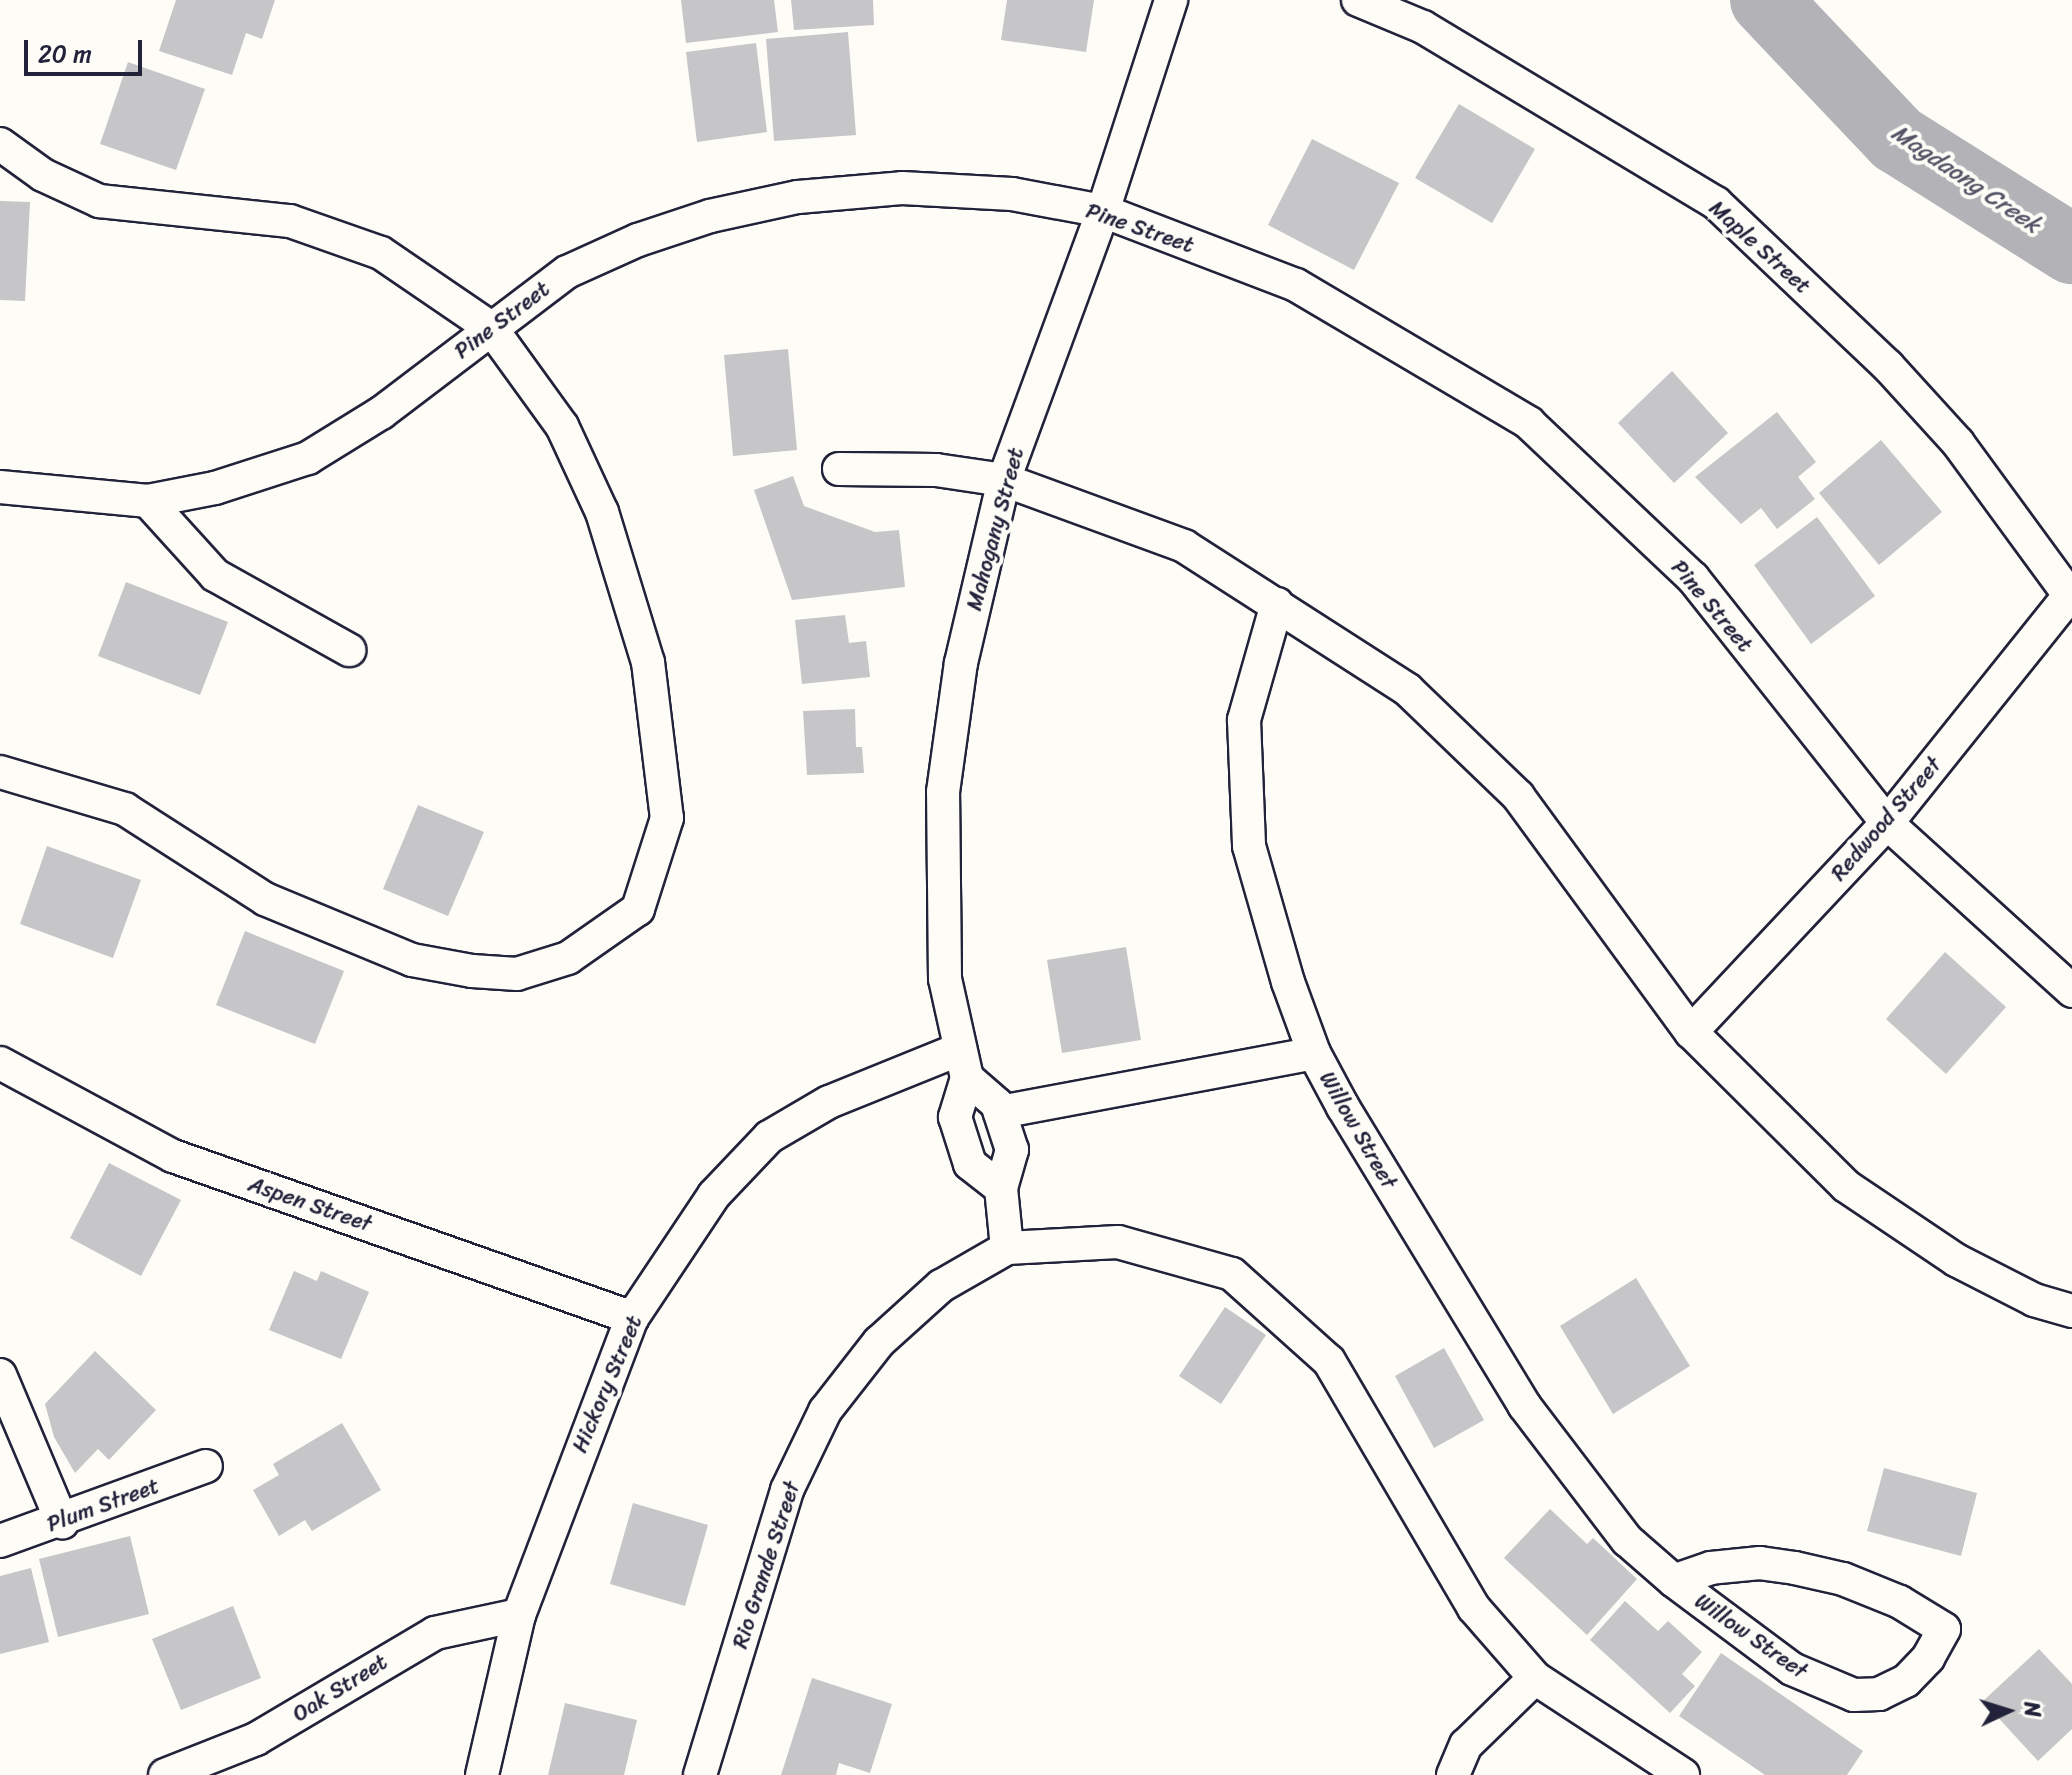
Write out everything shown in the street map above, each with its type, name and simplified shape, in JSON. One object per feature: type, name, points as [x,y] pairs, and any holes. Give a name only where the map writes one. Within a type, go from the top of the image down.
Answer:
[{"type":"street","name":"Mahogany Street","points":[[1001,1188],[970,1164],[955,1117],[963,1064],[945,979],[943,792],[961,663],[1004,480],[1103,211],[1171,0]]},
{"type":"street","name":"Maple Street","points":[[1358,0],[1423,27],[1716,203],[1888,366],[1958,443],[2071,598]]},
{"type":"street","points":[[0,144],[43,175],[99,201],[290,221],[381,253],[491,328],[562,426],[602,512],[648,662],[667,818],[638,909],[568,958],[517,974],[412,960],[265,899],[125,809],[0,772]]},
{"type":"street","name":"Pine Street","points":[[0,487],[148,501],[215,488],[308,458],[381,413],[567,272],[638,240],[710,216],[798,197],[902,188],[1012,194],[1103,211],[1296,285],[1529,423],[1693,578],[1887,823],[2072,991]]},
{"type":"street","points":[[839,469],[936,470],[1004,480],[1184,546],[1408,690],[1518,796],[1691,1032],[1846,1186],[1956,1260],[2034,1300],[2072,1311]]},
{"type":"street","points":[[148,501],[215,575],[349,650]]},
{"type":"street","name":"Redwood Street","points":[[1691,1032],[1887,823],[2071,598]]},
{"type":"street","name":"Willow Street","points":[[1277,604],[1244,720],[1249,846],[1314,1053],[1524,1405],[1577,1481],[1627,1540],[1674,1581],[1792,1669],[1854,1695],[1879,1694],[1906,1681],[1928,1658],[1944,1629],[1900,1602],[1843,1579],[1795,1568],[1760,1563],[1711,1568],[1674,1581]]},
{"type":"street","points":[[1000,1112],[1314,1053]]},
{"type":"street","name":"Aspen Street","points":[[0,1063],[173,1156],[632,1318]]},
{"type":"street","points":[[963,1064],[1000,1112],[1012,1150],[1001,1188],[1007,1248],[1118,1242],[1232,1274],[1329,1361],[1474,1608],[1535,1678],[1683,1775]]},
{"type":"street","name":"Hickory Street","points":[[482,1775],[519,1615],[632,1318],[714,1195],[769,1137],[829,1102],[963,1064]]},
{"type":"street","name":"Rio Grande Street","points":[[700,1775],[787,1490],[825,1411],[889,1333],[941,1286],[1007,1248]]},
{"type":"street","points":[[0,1375],[62,1522]]},
{"type":"street","name":"Plum Street","points":[[0,1541],[62,1522],[206,1466]]},
{"type":"street","name":"Oak Street","points":[[165,1775],[256,1739],[435,1633],[519,1615]]},
{"type":"street","points":[[1453,1775],[1466,1745],[1535,1678]]},
{"type":"building","points":[[176,0],[275,0],[262,39],[246,33],[232,75],[159,51]]},
{"type":"building","points":[[681,0],[774,0],[778,32],[686,43]]},
{"type":"building","points":[[791,0],[873,0],[874,25],[794,30]]},
{"type":"building","points":[[1007,0],[1094,0],[1086,52],[1001,40]]},
{"type":"building","points":[[848,32],[856,135],[774,141],[766,39]]},
{"type":"building","points":[[756,43],[767,132],[697,142],[686,52]]},
{"type":"building","points":[[128,62],[205,89],[176,170],[100,144]]},
{"type":"building","points":[[1459,104],[1535,149],[1492,223],[1415,178]]},
{"type":"building","points":[[1312,139],[1399,183],[1354,270],[1268,225]]},
{"type":"building","points":[[0,201],[30,202],[25,301],[0,300]]},
{"type":"building","points":[[788,349],[797,450],[733,456],[724,355]]},
{"type":"building","points":[[1672,371],[1728,433],[1674,483],[1618,423]]},
{"type":"building","points":[[1777,412],[1816,462],[1798,477],[1815,499],[1777,529],[1761,508],[1741,524],[1695,477]]},
{"type":"building","points":[[1881,440],[1942,512],[1879,565],[1819,493]]},
{"type":"building","points":[[793,476],[804,506],[875,532],[899,530],[905,587],[792,600],[754,490]]},
{"type":"building","points":[[1817,517],[1875,596],[1811,644],[1754,565]]},
{"type":"building","points":[[126,582],[228,622],[200,695],[98,656]]},
{"type":"building","points":[[845,615],[849,643],[866,641],[870,677],[802,684],[795,620]]},
{"type":"building","points":[[855,709],[856,747],[862,747],[864,773],[807,775],[803,711]]},
{"type":"building","points":[[418,805],[484,832],[448,916],[383,889]]},
{"type":"building","points":[[47,846],[141,880],[113,958],[20,924]]},
{"type":"building","points":[[245,931],[344,971],[315,1044],[216,1005]]},
{"type":"building","points":[[1126,947],[1141,1040],[1062,1053],[1047,960]]},
{"type":"building","points":[[1945,952],[2006,1007],[1946,1074],[1886,1019]]},
{"type":"building","points":[[109,1163],[181,1200],[141,1276],[70,1238]]},
{"type":"building","points":[[294,1271],[317,1281],[321,1271],[369,1292],[341,1359],[269,1330]]},
{"type":"building","points":[[1636,1278],[1690,1366],[1613,1414],[1560,1326]]},
{"type":"building","points":[[1225,1307],[1266,1335],[1221,1404],[1179,1376]]},
{"type":"building","points":[[1444,1348],[1484,1420],[1434,1448],[1395,1376]]},
{"type":"building","points":[[95,1351],[156,1410],[109,1460],[98,1449],[75,1473],[54,1437],[45,1404]]},
{"type":"building","points":[[342,1423],[381,1490],[312,1531],[305,1520],[279,1536],[253,1490],[279,1475],[273,1464]]},
{"type":"building","points":[[1884,1468],[1977,1493],[1961,1556],[1867,1531]]},
{"type":"building","points":[[633,1503],[708,1525],[685,1606],[610,1584]]},
{"type":"building","points":[[1550,1509],[1587,1544],[1593,1538],[1637,1579],[1587,1635],[1504,1558]]},
{"type":"building","points":[[130,1536],[149,1614],[58,1637],[39,1559]]},
{"type":"building","points":[[31,1568],[49,1642],[0,1654],[0,1576]]},
{"type":"building","points":[[1625,1601],[1658,1631],[1668,1621],[1702,1652],[1682,1674],[1695,1686],[1670,1713],[1590,1640]]},
{"type":"building","points":[[233,1606],[261,1678],[181,1710],[152,1639]]},
{"type":"building","points":[[2039,1649],[2072,1684],[2072,1729],[2038,1761],[1983,1701]]},
{"type":"building","points":[[1721,1653],[1863,1751],[1847,1775],[1765,1775],[1679,1716]]},
{"type":"building","points":[[812,1678],[892,1704],[870,1773],[839,1763],[836,1775],[781,1775]]},
{"type":"building","points":[[565,1703],[637,1720],[624,1775],[548,1775]]},
{"type":"waterway","name":"Magdaong Creek","points":[[1765,0],[1897,139],[2072,249]]}]
